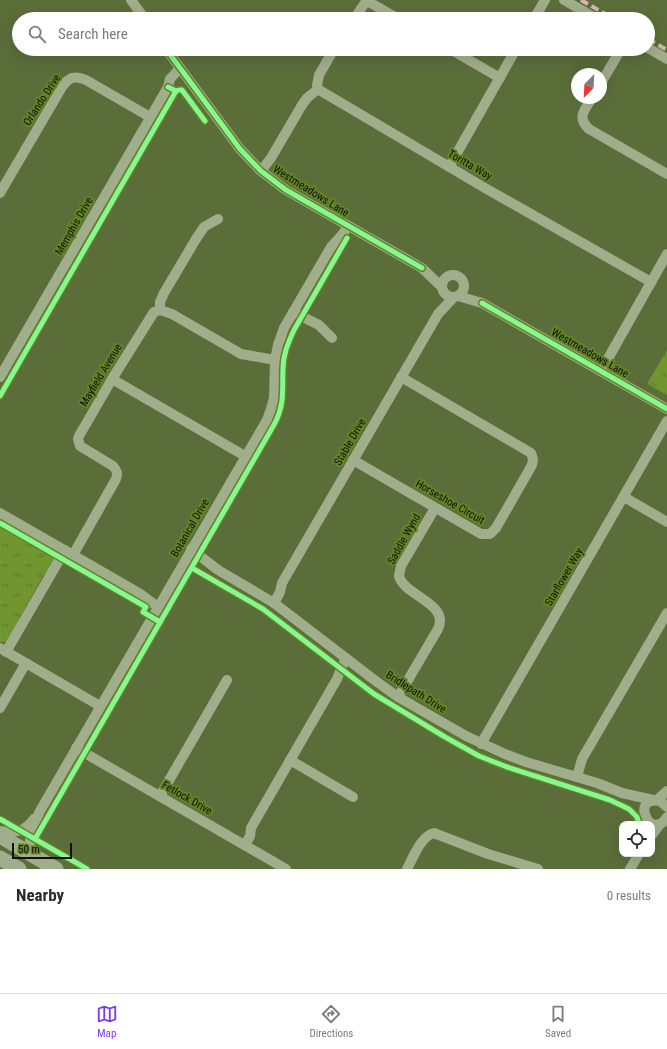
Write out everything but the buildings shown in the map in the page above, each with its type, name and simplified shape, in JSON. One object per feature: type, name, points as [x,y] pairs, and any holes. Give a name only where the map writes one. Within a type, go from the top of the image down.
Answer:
[{"type":"highway","points":[[0,836],[56,869]]},
{"type":"highway","points":[[0,858],[19,869]]},
{"type":"street","points":[[131,0],[139,12]]},
{"type":"street","points":[[359,12],[367,0],[387,12]]},
{"type":"street","points":[[538,12],[545,0]]},
{"type":"street","points":[[564,0],[585,12]]},
{"type":"street","points":[[655,52],[667,59]]},
{"type":"street","name":"Westmeadows Lane","points":[[171,56],[240,149],[260,171],[286,190],[422,268],[449,276]]},
{"type":"street","points":[[260,171],[271,158],[302,105],[318,88],[317,80],[330,56]]},
{"type":"street","points":[[462,56],[500,78]]},
{"type":"street","points":[[449,167],[512,56]]},
{"type":"street","points":[[607,73],[617,56]]},
{"type":"street","name":"Memphis Drive","points":[[0,377],[168,87],[183,72]]},
{"type":"street","name":"Orlando Drive","points":[[0,194],[62,86],[70,78],[78,77],[86,80],[150,117]]},
{"type":"street","name":"Toritta Way","points":[[318,88],[326,95],[449,167],[651,282]]},
{"type":"street","points":[[589,104],[582,117],[582,122],[584,125],[667,174]]},
{"type":"street","points":[[218,219],[204,227],[196,239],[164,293],[160,302],[160,310],[172,314],[241,354],[275,360]]},
{"type":"street","name":"Botanical Drive","points":[[32,855],[29,844],[30,836],[40,811],[271,409],[274,398],[275,360],[284,328],[331,247],[342,235],[345,224]]},
{"type":"street","points":[[601,371],[667,254]]},
{"type":"street","name":"Westmeadows Lane","points":[[422,268],[442,289]]},
{"type":"street","points":[[456,275],[462,279],[464,286],[463,292],[456,297],[447,296],[442,289],[444,280],[449,276],[456,275]]},
{"type":"street","name":"Westmeadows Lane","points":[[464,286],[482,303],[667,409]]},
{"type":"street","name":"Stable Drive","points":[[438,314],[442,289]]},
{"type":"street","name":"Westmeadows Lane","points":[[456,297],[482,303]]},
{"type":"street","name":"Stable Drive","points":[[271,601],[438,314],[456,297]]},
{"type":"street","name":"Mayfield Avenue","points":[[69,553],[116,479],[117,475],[113,466],[80,446],[78,439],[112,378],[151,316],[156,310],[160,310]]},
{"type":"street","points":[[293,312],[319,325],[332,338]]},
{"type":"street","name":"Horseshoe Circuit","points":[[353,460],[483,535],[490,534],[496,528],[532,465],[533,456],[527,450],[401,377]]},
{"type":"street","points":[[112,378],[245,456]]},
{"type":"street","name":"Starflower Way","points":[[481,744],[667,421]]},
{"type":"street","points":[[624,497],[667,522]]},
{"type":"street","name":"Saddle Wynd","points":[[398,697],[438,629],[441,621],[439,614],[404,585],[399,576],[401,566],[435,508]]},
{"type":"street","points":[[0,513],[159,604]]},
{"type":"street","points":[[69,553],[3,650],[100,706]]},
{"type":"street","name":"Bridlepath Drive","points":[[188,553],[271,601],[398,697],[481,744],[526,762],[577,777],[622,793],[655,800]]},
{"type":"street","points":[[577,777],[582,759],[667,613]]},
{"type":"street","points":[[242,844],[245,834],[251,828],[349,660]]},
{"type":"street","points":[[0,708],[26,663]]},
{"type":"street","points":[[160,796],[227,680]]},
{"type":"street","name":"Fetlock Drive","points":[[76,748],[286,869]]},
{"type":"street","points":[[290,760],[354,797]]},
{"type":"street","points":[[663,820],[653,824],[646,820],[646,806],[667,791]]},
{"type":"street","name":"Bridlepath Drive","points":[[622,793],[636,805],[646,820]]},
{"type":"street","points":[[655,800],[663,802],[667,807]]},
{"type":"street","name":"Botanical Drive","points":[[0,831],[14,832],[25,829],[40,811]]},
{"type":"street","points":[[655,831],[663,820]]},
{"type":"street","points":[[407,869],[424,840],[429,834],[434,833],[515,866],[538,869]]},
{"type":"street","points":[[630,869],[637,857]]},
{"type":"green space","points":[[667,350],[667,395],[647,384]]},
{"type":"green space","points":[[0,518],[51,547],[55,554],[51,568],[47,575],[43,576],[18,621],[18,625],[7,642],[0,642]]},
{"type":"marked path","points":[[581,0],[602,12]]},
{"type":"marked path","points":[[655,43],[667,50]]},
{"type":"cycle path","points":[[171,56],[240,149],[261,171],[286,190],[422,268]]},
{"type":"cycle path","points":[[168,87],[176,91],[182,90],[205,121]]},
{"type":"cycle path","points":[[0,396],[176,91]]},
{"type":"cycle path","points":[[35,839],[275,423],[282,403],[283,364],[288,344],[294,330],[347,238]]},
{"type":"cycle path","points":[[482,303],[667,409]]},
{"type":"cycle path","points":[[0,523],[146,607],[143,612],[160,622]]},
{"type":"cycle path","points":[[192,568],[263,609],[374,694],[445,737],[479,756],[507,767],[610,800],[629,809],[637,817],[638,821]]},
{"type":"cycle path","points":[[0,819],[87,869]]}]
